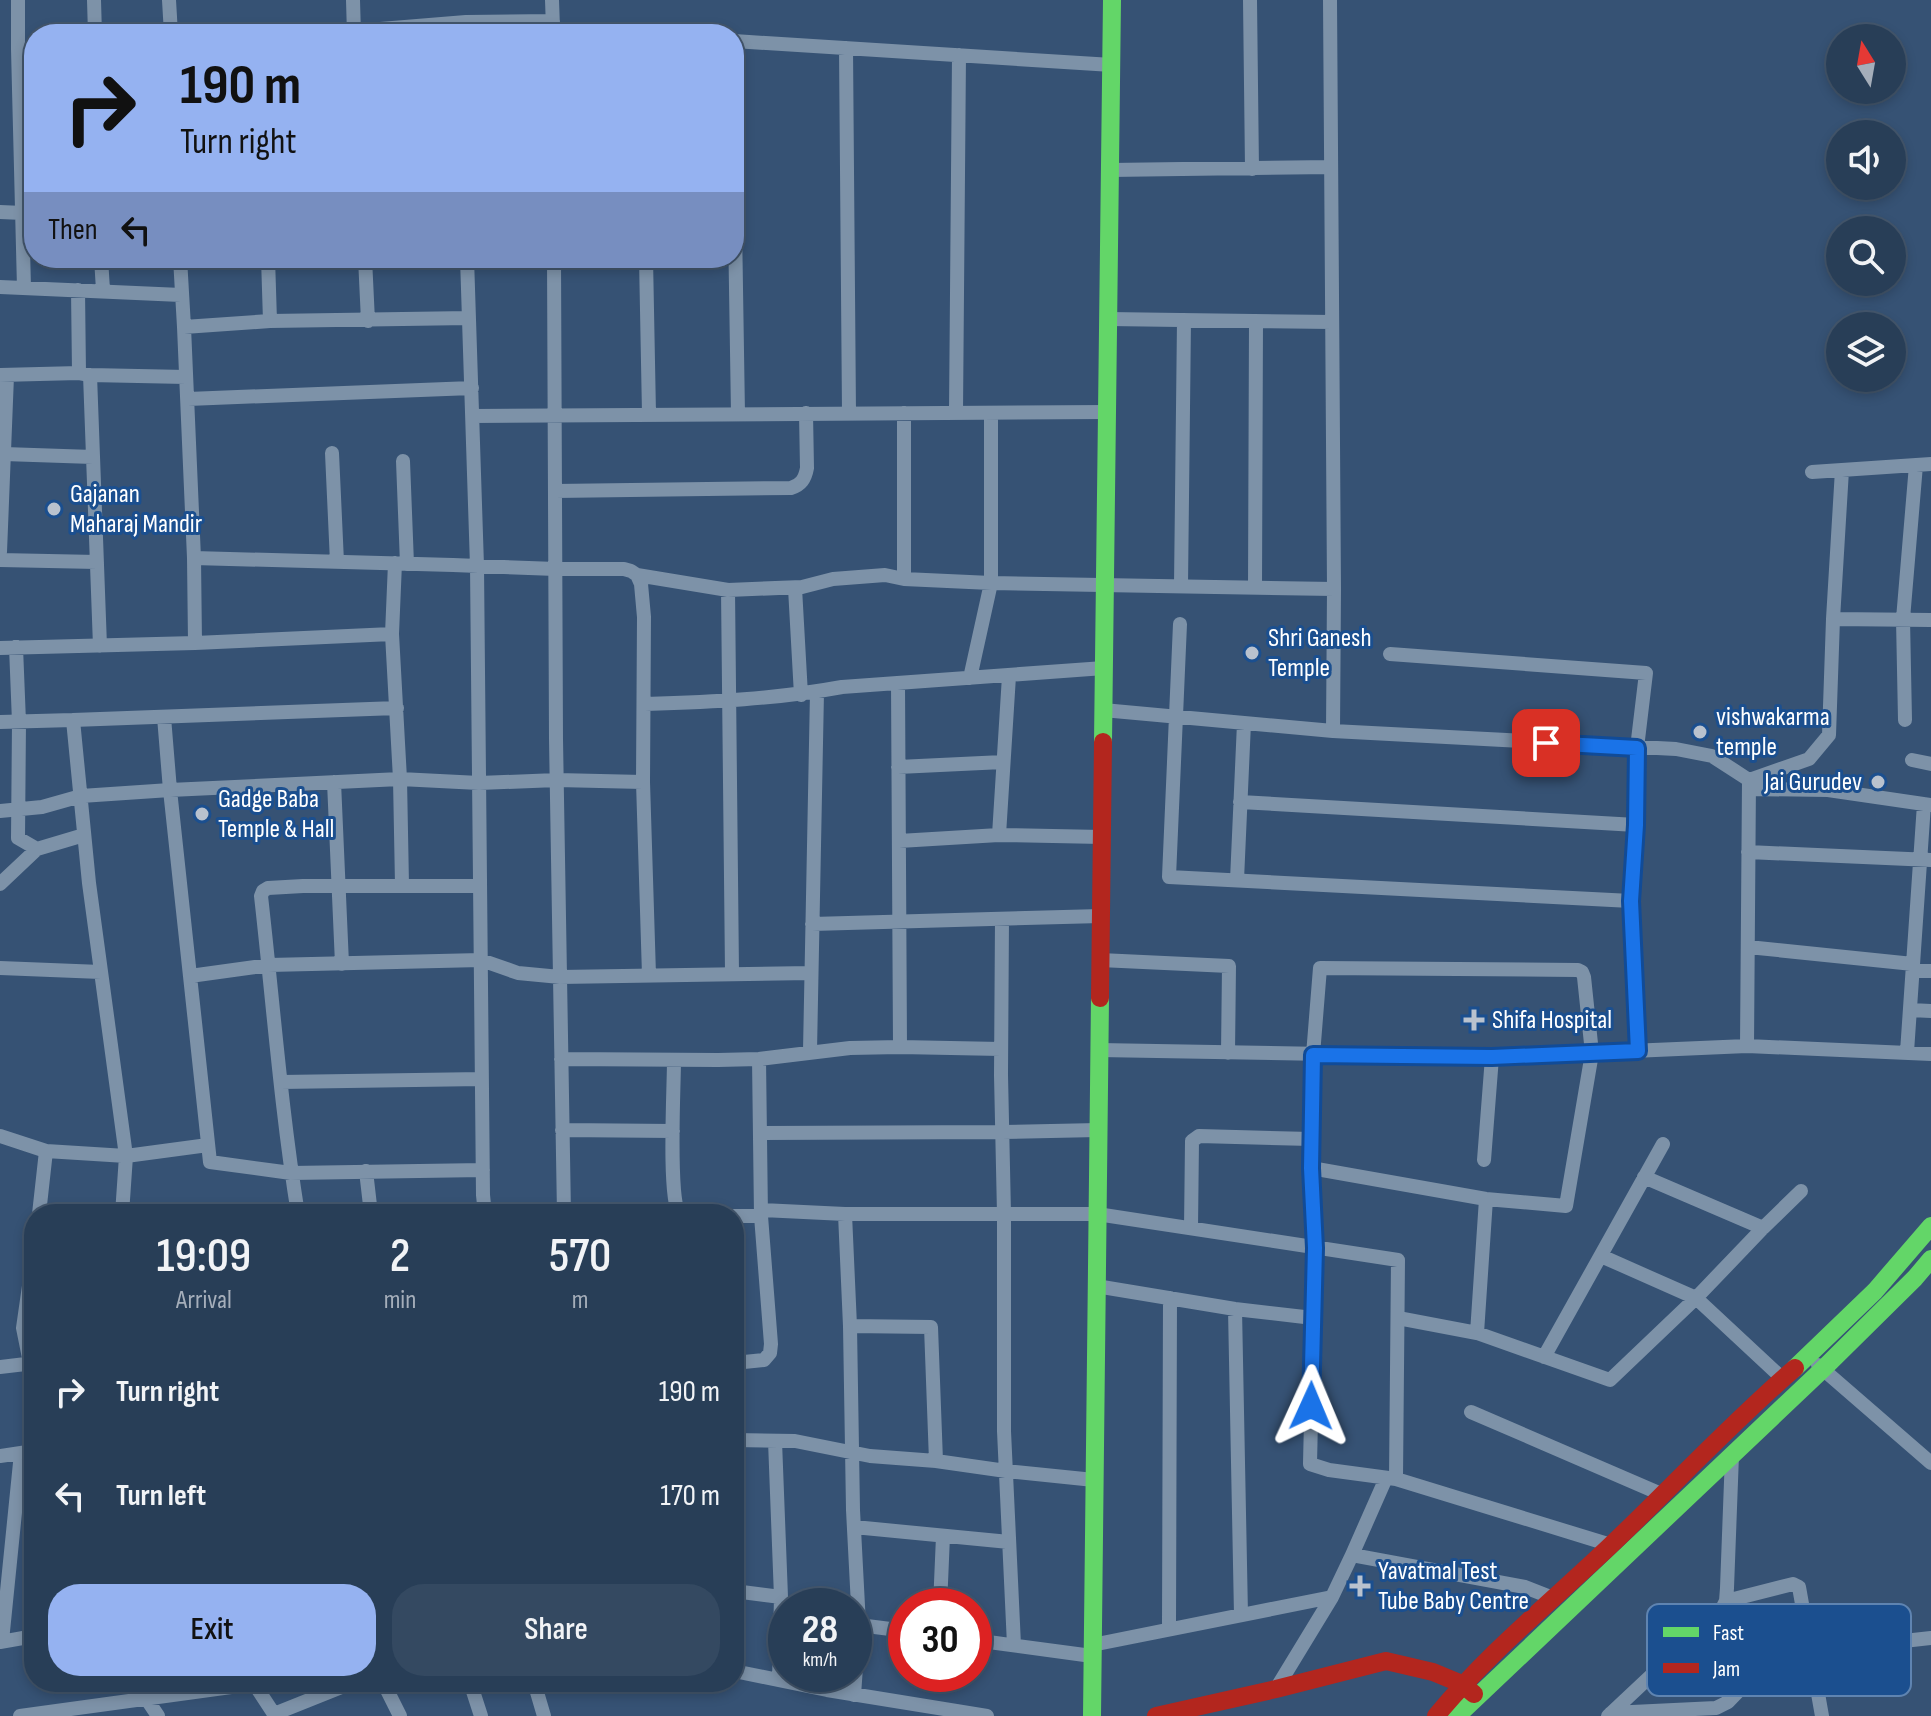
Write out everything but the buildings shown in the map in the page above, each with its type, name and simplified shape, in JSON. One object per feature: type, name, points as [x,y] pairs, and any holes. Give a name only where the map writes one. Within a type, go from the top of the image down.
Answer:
[{"type":"street","points":[[18,0],[18,49],[24,92]]},
{"type":"street","points":[[94,0],[95,24]]},
{"type":"street","points":[[169,0],[170,24]]},
{"type":"street","points":[[353,0],[354,24]]},
{"type":"street","points":[[552,0],[553,24]]},
{"type":"street","points":[[1092,1716],[1112,0]]},
{"type":"street","points":[[1250,0],[1252,169]]},
{"type":"street","points":[[1330,0],[1333,731]]},
{"type":"street","points":[[744,42],[1112,65]]},
{"type":"street","points":[[846,48],[849,413]]},
{"type":"street","points":[[0,50],[18,49]]},
{"type":"street","points":[[956,412],[959,55]]},
{"type":"street","points":[[1110,170],[1331,167]]},
{"type":"street","points":[[24,188],[24,288]]},
{"type":"street","points":[[0,212],[23,213]]},
{"type":"street","points":[[102,268],[103,290]]},
{"type":"street","points":[[180,268],[188,399],[195,643]]},
{"type":"street","points":[[268,268],[270,321]]},
{"type":"street","points":[[365,268],[368,321]]},
{"type":"street","points":[[467,268],[477,566],[485,1204]]},
{"type":"street","points":[[554,268],[564,1204]]},
{"type":"street","points":[[646,268],[649,414]]},
{"type":"street","points":[[736,268],[738,414]]},
{"type":"street","points":[[0,287],[181,295]]},
{"type":"street","points":[[78,290],[93,457],[100,646]]},
{"type":"street","points":[[184,327],[270,321],[469,318]]},
{"type":"street","points":[[1108,319],[1332,322]]},
{"type":"street","points":[[1181,586],[1184,320]]},
{"type":"street","points":[[1255,587],[1256,321]]},
{"type":"street","points":[[0,552],[4,375],[186,377]]},
{"type":"street","points":[[188,399],[472,388]]},
{"type":"street","points":[[473,416],[1107,412]]},
{"type":"street","points":[[555,491],[791,488],[806,476],[806,413]]},
{"type":"street","points":[[904,413],[904,579]]},
{"type":"street","points":[[970,678],[991,583],[991,413]]},
{"type":"street","points":[[332,453],[337,562]]},
{"type":"street","points":[[4,454],[93,457]]},
{"type":"street","points":[[402,885],[392,634],[401,563],[403,461]]},
{"type":"street","points":[[1812,472],[1923,465],[1903,619],[1905,720]]},
{"type":"street","points":[[1749,785],[1809,759],[1829,735],[1842,470]]},
{"type":"street","points":[[194,558],[624,569],[637,575],[728,590],[795,588],[833,579],[885,575],[904,579],[991,583],[1334,589]]},
{"type":"street","points":[[0,560],[97,562]]},
{"type":"street","points":[[637,575],[641,584],[644,617],[643,782],[649,975]]},
{"type":"street","points":[[795,588],[801,695]]},
{"type":"street","points":[[728,590],[732,973]]},
{"type":"street","points":[[1833,619],[1931,620]]},
{"type":"street","points":[[1180,624],[1169,877],[1631,901]]},
{"type":"street","points":[[0,648],[392,634]]},
{"type":"street","points":[[16,647],[18,838],[37,849]]},
{"type":"street","points":[[1390,654],[1646,673],[1637,748],[1631,901],[1638,1051]]},
{"type":"street","points":[[645,704],[728,701],[801,695],[842,687],[1104,668]]},
{"type":"street","points":[[999,835],[1009,676]]},
{"type":"street","points":[[898,683],[900,1047]]},
{"type":"street","points":[[810,1051],[817,692]]},
{"type":"street","points":[[0,722],[397,708]]},
{"type":"street","points":[[1103,710],[1333,731],[1676,749],[1712,756],[1749,785],[1828,790],[1928,804],[1926,860],[1915,928],[1907,1052]]},
{"type":"street","points":[[164,717],[210,1162],[291,1173],[483,1170]]},
{"type":"street","points":[[73,720],[84,835],[126,1156],[123,1204]]},
{"type":"street","points":[[1237,880],[1244,723]]},
{"type":"street","points":[[1912,760],[1931,764]]},
{"type":"street","points":[[898,767],[1003,762]]},
{"type":"street","points":[[0,811],[57,804],[81,796],[400,779],[479,783],[557,780],[643,782]]},
{"type":"street","points":[[334,782],[342,964]]},
{"type":"street","points":[[1747,1046],[1749,785]]},
{"type":"street","points":[[1240,802],[1636,825]]},
{"type":"street","points":[[0,884],[37,849],[84,835]]},
{"type":"street","points":[[899,841],[999,835],[1102,837]]},
{"type":"street","points":[[1748,852],[1926,860]]},
{"type":"street","points":[[296,1204],[261,896],[263,891],[268,888],[339,886],[480,886]]},
{"type":"street","points":[[812,924],[1101,916]]},
{"type":"street","points":[[1002,919],[1006,1471],[1014,1645]]},
{"type":"street","points":[[1915,928],[1931,929]]},
{"type":"street","points":[[1748,947],[1931,971]]},
{"type":"street","points":[[190,976],[269,965],[481,960],[518,973],[560,977],[811,973]]},
{"type":"street","points":[[1100,960],[1229,966],[1228,1053]]},
{"type":"street","points":[[0,968],[101,972]]},
{"type":"street","points":[[1311,1168],[1486,1199],[1566,1206],[1592,1053],[1582,972],[1320,968],[1313,1055],[1311,1139],[1311,1168],[1315,1248],[1310,1464],[1329,1470],[1391,1478],[1611,1545]]},
{"type":"street","points":[[1910,1010],[1931,1011]]},
{"type":"street","points":[[1099,1050],[1492,1057],[1747,1046],[1931,1054]]},
{"type":"street","points":[[561,1059],[759,1059],[850,1048],[1001,1049]]},
{"type":"street","points":[[1484,1160],[1492,1057]]},
{"type":"street","points":[[744,1362],[764,1360],[770,1353],[761,1213],[759,1059]]},
{"type":"street","points":[[674,1060],[675,1204]]},
{"type":"street","points":[[281,1082],[482,1079]]},
{"type":"street","points":[[562,1130],[673,1131]]},
{"type":"street","points":[[760,1133],[1098,1130]]},
{"type":"street","points":[[0,1136],[46,1151],[126,1156],[208,1145]]},
{"type":"street","points":[[1191,1228],[1194,1138],[1311,1139]]},
{"type":"street","points":[[1544,1357],[1663,1144]]},
{"type":"street","points":[[40,1204],[46,1151]]},
{"type":"street","points":[[366,1171],[370,1204]]},
{"type":"street","points":[[1644,1177],[1763,1228]]},
{"type":"street","points":[[1398,1318],[1477,1333],[1610,1380],[1801,1191]]},
{"type":"street","points":[[1477,1333],[1486,1199]]},
{"type":"street","points":[[845,1214],[857,1588]]},
{"type":"street","points":[[744,1215],[1097,1214],[1398,1260],[1391,1478],[1332,1597],[1276,1689]]},
{"type":"street","points":[[1457,1716],[1641,1528],[1732,1454],[1816,1363],[1931,1226]]},
{"type":"street","points":[[1601,1256],[1696,1298],[1783,1379]]},
{"type":"street","points":[[1436,1716],[1462,1684],[1553,1598],[1611,1545],[1641,1528],[1661,1494],[1783,1379],[1816,1363],[1915,1278],[1931,1259]]},
{"type":"street","points":[[1096,1286],[1235,1309],[1313,1318]]},
{"type":"street","points":[[1169,1629],[1170,1298]]},
{"type":"street","points":[[1235,1309],[1241,1615]]},
{"type":"street","points":[[850,1326],[931,1327],[936,1461]]},
{"type":"street","points":[[1816,1363],[1929,1457]]},
{"type":"street","points":[[0,1367],[24,1364]]},
{"type":"street","points":[[1471,1412],[1661,1494]]},
{"type":"street","points":[[744,1440],[795,1441],[852,1453],[1094,1480]]},
{"type":"street","points":[[775,1441],[781,1588]]},
{"type":"street","points":[[0,1456],[24,1453]]},
{"type":"street","points":[[1724,1604],[1732,1454]]},
{"type":"street","points":[[24,1480],[1,1641],[24,1638]]},
{"type":"street","points":[[854,1527],[1009,1542]]},
{"type":"street","points":[[941,1588],[943,1536]]},
{"type":"street","points":[[1352,1555],[1525,1587],[1553,1598]]},
{"type":"street","points":[[1726,1601],[1796,1585],[1803,1604]]},
{"type":"street","points":[[744,1592],[768,1595]]},
{"type":"street","points":[[992,1642],[1092,1650],[1169,1629],[1332,1597]]},
{"type":"street","points":[[1911,1640],[1931,1638]]},
{"type":"street","points":[[1156,1716],[1386,1661],[1433,1672],[1462,1684],[1477,1696]]},
{"type":"street","points":[[744,1673],[768,1678]]},
{"type":"street","points":[[1609,1715],[1647,1679]]},
{"type":"street","points":[[20,1716],[60,1713],[189,1692]]},
{"type":"street","points":[[259,1692],[274,1715],[330,1692]]},
{"type":"street","points":[[388,1692],[400,1716]]},
{"type":"street","points":[[473,1692],[481,1716]]},
{"type":"street","points":[[537,1692],[544,1716]]},
{"type":"street","points":[[839,1692],[935,1712],[987,1716]]},
{"type":"street","points":[[1609,1715],[1716,1708],[1734,1696]]},
{"type":"street","points":[[1819,1696],[1822,1716]]},
{"type":"street","points":[[146,1698],[158,1716]]},
{"type":"traffic: fast","points":[[1103,742],[1112,0]]},
{"type":"traffic: fast","points":[[1092,1716],[1100,998]]},
{"type":"traffic: fast","points":[[1795,1368],[1875,1291],[1931,1226]]},
{"type":"traffic: fast","points":[[1457,1716],[1823,1369],[1931,1259]]},
{"type":"traffic: jam","points":[[1100,998],[1103,742]]},
{"type":"traffic: jam","points":[[1436,1716],[1498,1649],[1795,1368]]},
{"type":"traffic: jam","points":[[1156,1716],[1386,1661],[1433,1672],[1462,1684],[1474,1694]]},
{"type":"place","name":"Gajanan Maharaj Mandir","points":[[54,509]]},
{"type":"place","name":"Shri Ganesh Temple","points":[[1252,653]]},
{"type":"place","name":"vishwakarma temple","points":[[1700,732]]},
{"type":"place","name":"Jai Gurudev","points":[[1878,782]]},
{"type":"place","name":"Gadge Baba Temple & Hall","points":[[202,814]]},
{"type":"place","name":"Shifa Hospital","points":[[1474,1020]]},
{"type":"place","name":"Yavatmal Test Tube Baby Centre","points":[[1360,1586]]},
{"type":"route","points":[[1311,1406],[1315,1248],[1311,1168],[1313,1055],[1492,1057],[1638,1051],[1631,901],[1637,748],[1546,743]]}]
